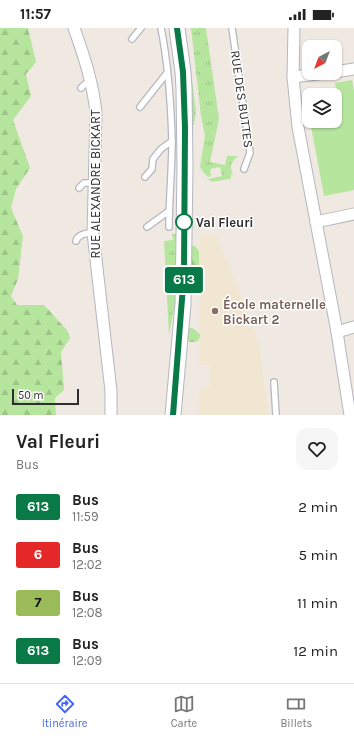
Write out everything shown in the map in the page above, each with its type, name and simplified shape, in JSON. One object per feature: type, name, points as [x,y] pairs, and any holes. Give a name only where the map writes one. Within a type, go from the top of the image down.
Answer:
[{"type":"main road","points":[[173,415],[184,281],[185,128],[183,72],[177,28]]},
{"type":"street","name":"RUE ALEXANDRE BICKART","points":[[74,28],[79,53],[91,83],[96,113],[92,139],[94,183],[93,233],[111,391],[111,415]]},
{"type":"street","points":[[294,28],[293,77],[298,127],[337,332],[350,415]]},
{"type":"street","points":[[293,77],[302,76]]},
{"type":"street","points":[[316,222],[354,214]]},
{"type":"street","points":[[337,332],[354,327]]},
{"type":"lane","points":[[132,39],[141,28]]},
{"type":"lane","points":[[161,28],[167,73],[172,142],[169,227]]},
{"type":"lane","name":"RUE DES BUTTES","points":[[232,28],[250,153],[244,169]]},
{"type":"lane","points":[[140,107],[167,73]]},
{"type":"lane","points":[[81,88],[85,84],[91,83]]},
{"type":"lane","points":[[145,177],[152,169],[153,159],[160,149],[172,142]]},
{"type":"lane","points":[[79,188],[84,183],[94,183]]},
{"type":"lane","points":[[147,227],[169,212]]},
{"type":"lane","points":[[76,241],[78,236],[93,233]]},
{"type":"lane","points":[[274,382],[276,415]]},
{"type":"shaded area","points":[[200,236],[216,236],[245,305],[259,345],[268,415],[199,415],[200,388],[210,388],[210,365],[199,365]]},
{"type":"green space","points":[[0,28],[28,28],[36,62],[26,74],[31,96],[13,120],[30,168],[16,189],[11,208],[23,236],[18,279],[11,296],[17,305],[44,305],[67,330],[70,338],[61,352],[64,390],[55,398],[56,415],[0,415]]},
{"type":"green space","points":[[182,28],[185,28],[196,111],[194,125],[190,125]]},
{"type":"green space","points":[[191,28],[206,28],[219,119],[210,162],[225,165],[227,156],[238,156],[231,164],[233,174],[229,179],[212,182],[208,179],[222,176],[220,167],[210,169],[211,176],[208,177],[200,167],[205,136],[201,116]]},
{"type":"green space","points":[[352,80],[354,91],[354,190],[324,196],[311,128],[342,128],[342,88],[336,88],[335,83]]},
{"type":"green space","points":[[172,234],[176,234],[175,286],[173,287],[175,288],[175,302],[169,335],[164,241],[173,240]]},
{"type":"green space","points":[[191,246],[195,246],[199,251],[200,294],[195,295],[191,292]]},
{"type":"green space","points":[[187,328],[193,329],[200,335],[196,342],[189,342],[186,338]]},
{"type":"bus line","name":"613","points":[[173,415],[184,273],[185,102],[183,72],[177,28]]},
{"type":"place","name":"Val Fleuri","points":[[184,222]]},
{"type":"place","name":"École maternelle Bickart 2","points":[[215,311]]}]
